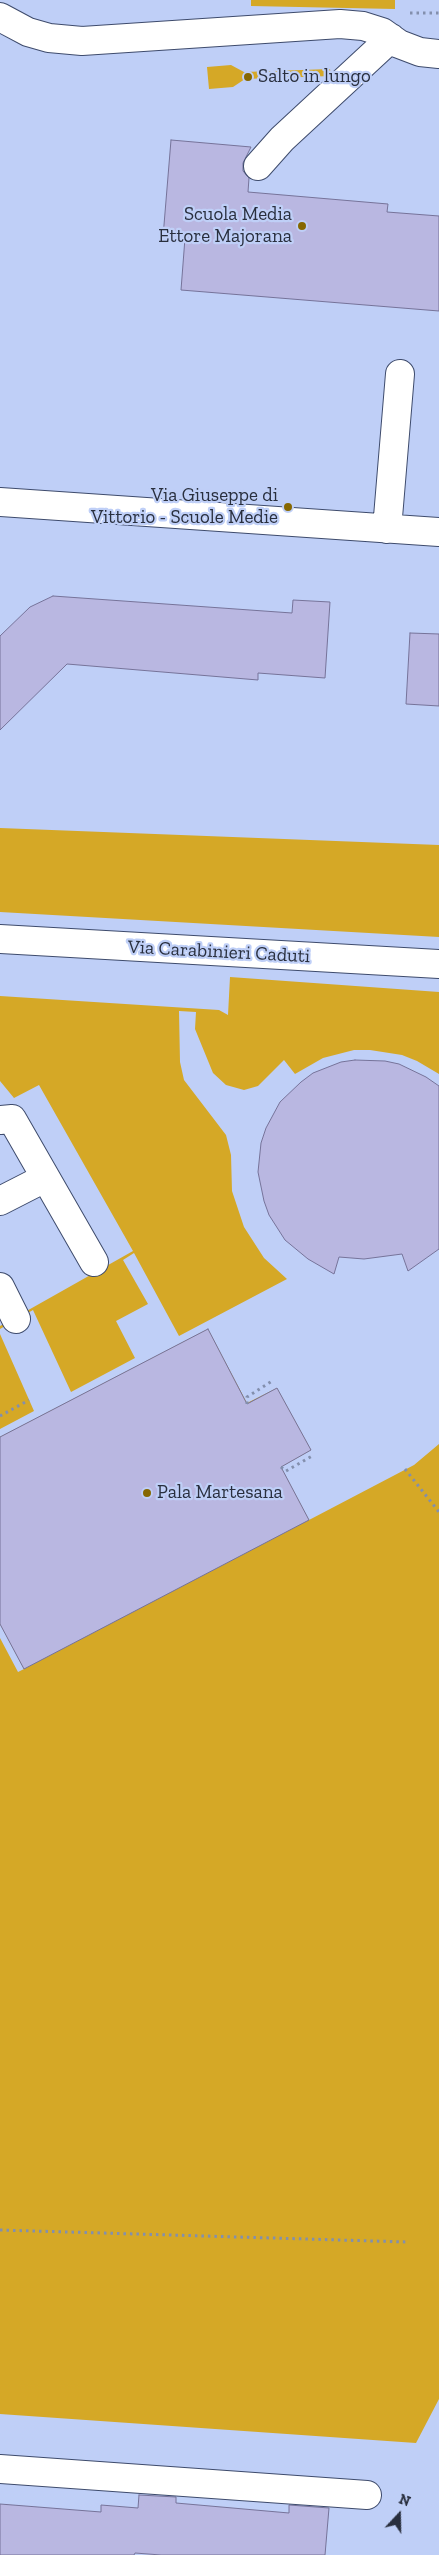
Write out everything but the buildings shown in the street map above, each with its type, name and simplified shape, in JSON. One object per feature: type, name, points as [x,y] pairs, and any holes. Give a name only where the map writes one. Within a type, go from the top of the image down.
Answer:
[{"type":"street","points":[[0,17],[28,32],[49,38],[82,41],[340,24],[363,26],[382,32],[420,52],[439,54]]},
{"type":"street","points":[[258,166],[282,139],[391,38]]},
{"type":"street","points":[[387,529],[400,374]]},
{"type":"street","points":[[0,502],[439,532]]},
{"type":"street","name":"Via Carabinieri Caduti","points":[[0,939],[439,964]]},
{"type":"street","points":[[0,1120],[12,1119],[94,1262]]},
{"type":"street","points":[[0,1201],[45,1178]]},
{"type":"street","points":[[0,1287],[16,1319]]},
{"type":"street","points":[[0,2469],[367,2495]]},
{"type":"path","points":[[247,1404],[247,1397],[272,1381]]},
{"type":"path","points":[[0,1416],[29,1400]]},
{"type":"path","points":[[281,1467],[286,1470],[312,1456]]},
{"type":"path","points":[[405,1469],[439,1512]]},
{"type":"path","points":[[0,2230],[408,2242]]},
{"type":"shaded area","points":[[251,0],[395,0],[395,9],[251,6]]},
{"type":"shaded area","name":"Salto in lungo","points":[[231,65],[244,72],[330,69],[331,76],[245,79],[233,87],[209,89],[207,67]]},
{"type":"shaded area","points":[[0,828],[439,845],[439,937],[0,912]]},
{"type":"shaded area","points":[[230,977],[439,992],[439,1074],[417,1061],[402,1055],[370,1050],[354,1050],[323,1058],[295,1074],[284,1060],[258,1086],[244,1090],[226,1085],[213,1073],[195,1029],[196,1012],[179,1011],[180,1062],[184,1080],[226,1135],[231,1155],[232,1191],[244,1227],[264,1258],[287,1279],[179,1336],[134,1253],[123,1260],[148,1304],[116,1321],[135,1358],[71,1392],[33,1310],[0,1329],[0,1326],[133,1251],[39,1085],[14,1098],[0,1081],[0,996],[219,1010],[228,1015]]},
{"type":"shaded area","points":[[208,1329],[247,1403],[277,1388],[311,1450],[281,1467],[309,1520],[414,1465],[439,1444],[439,2399],[416,2443],[0,2414],[0,1638],[18,1672],[24,1669],[0,1624],[0,1437]]},
{"type":"shaded area","points":[[0,1334],[34,1411],[0,1429]]},
{"type":"place","name":"Salto in lungo","points":[[248,77]]},
{"type":"place","name":"Scuola Media Ettore Majorana","points":[[302,226]]},
{"type":"place","name":"Via Giuseppe di Vittorio - Scuole Medie","points":[[288,507]]},
{"type":"place","name":"Pala Martesana","points":[[147,1493]]}]
